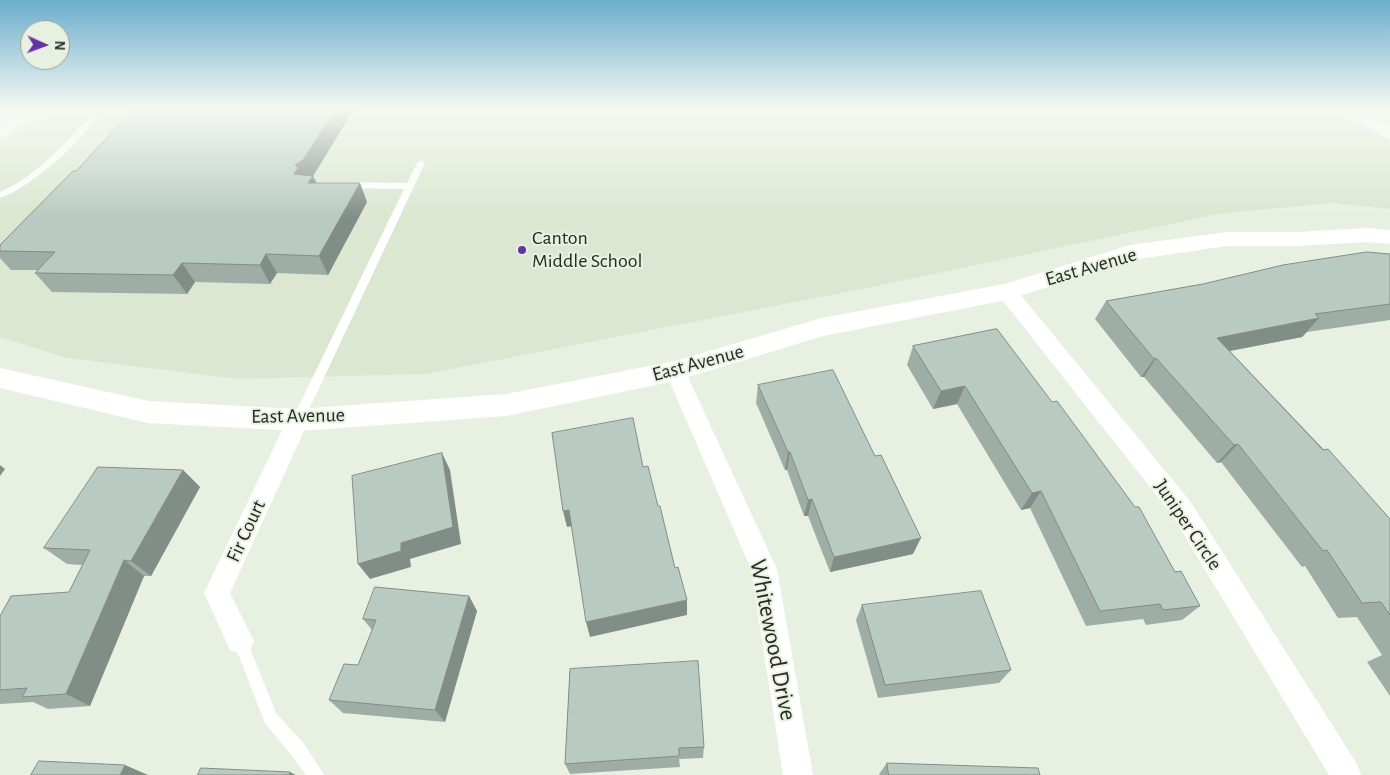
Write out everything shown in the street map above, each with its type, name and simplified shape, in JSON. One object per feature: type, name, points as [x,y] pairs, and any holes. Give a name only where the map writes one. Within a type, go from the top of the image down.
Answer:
[{"type":"street","name":"East Avenue","points":[[0,378],[148,412],[298,420],[506,405],[675,371],[822,327],[1007,292],[1130,253],[1227,239],[1297,239],[1368,235],[1390,237]]},
{"type":"street","name":"Juniper Circle","points":[[1007,292],[1181,508],[1346,775]]},
{"type":"street","name":"Whitewood Drive","points":[[675,371],[764,569],[798,775]]},
{"type":"street","name":"Fir Court","points":[[240,642],[217,593],[298,420]]},
{"type":"lane","points":[[0,195],[15,189],[34,175],[65,145]]},
{"type":"lane","points":[[298,420],[420,162]]},
{"type":"lane","points":[[340,184],[409,186]]},
{"type":"lane","points":[[240,642],[270,718],[299,751],[316,775]]},
{"type":"shaded area","name":"Canton Middle School","points":[[0,145],[1390,145],[1390,209],[1332,203],[1218,214],[872,287],[426,374],[238,379],[67,358],[0,337]]},
{"type":"building","points":[[100,145],[313,145],[303,160],[295,165],[298,168],[294,174],[313,176],[308,183],[360,183],[319,256],[266,254],[260,265],[182,263],[173,275],[35,273],[55,252],[0,251],[0,245],[73,171],[76,171]]},
{"type":"building","points":[[1367,252],[1390,254],[1390,304],[1315,314],[1319,318],[1217,338],[1323,450],[1328,449],[1390,519],[1390,615],[1381,602],[1362,603],[1327,550],[1323,551],[1238,444],[1234,445],[1156,358],[1154,359],[1106,301],[1203,284],[1283,265]]},
{"type":"building","points":[[997,329],[1052,402],[1057,401],[1135,507],[1139,507],[1175,572],[1181,571],[1200,606],[1163,610],[1160,604],[1100,611],[1041,491],[1032,493],[965,386],[941,391],[913,346]]},
{"type":"building","points":[[833,370],[875,456],[881,455],[921,538],[834,557],[812,499],[808,500],[790,452],[788,452],[758,385]]},
{"type":"building","points":[[633,418],[643,467],[648,466],[675,568],[678,567],[687,600],[586,622],[569,510],[563,511],[552,433]]},
{"type":"building","points":[[442,453],[453,527],[401,543],[401,551],[358,564],[352,476]]},
{"type":"building","points":[[98,467],[183,470],[131,561],[124,560],[66,694],[22,697],[27,688],[0,690],[0,616],[11,596],[69,592],[90,550],[44,548]]},
{"type":"building","points":[[375,587],[469,596],[435,710],[329,700],[344,664],[358,665],[376,620],[363,619]]},
{"type":"building","points":[[981,591],[1011,670],[885,685],[862,605]]},
{"type":"building","points":[[698,661],[704,747],[679,748],[679,756],[565,764],[570,669]]},
{"type":"building","points":[[39,761],[125,765],[120,775],[31,775]]},
{"type":"building","points":[[887,763],[1038,768],[1040,775],[889,775]]},
{"type":"building","points":[[201,768],[290,772],[289,775],[198,775]]},
{"type":"place","name":"Canton Middle School","points":[[522,250]]}]
